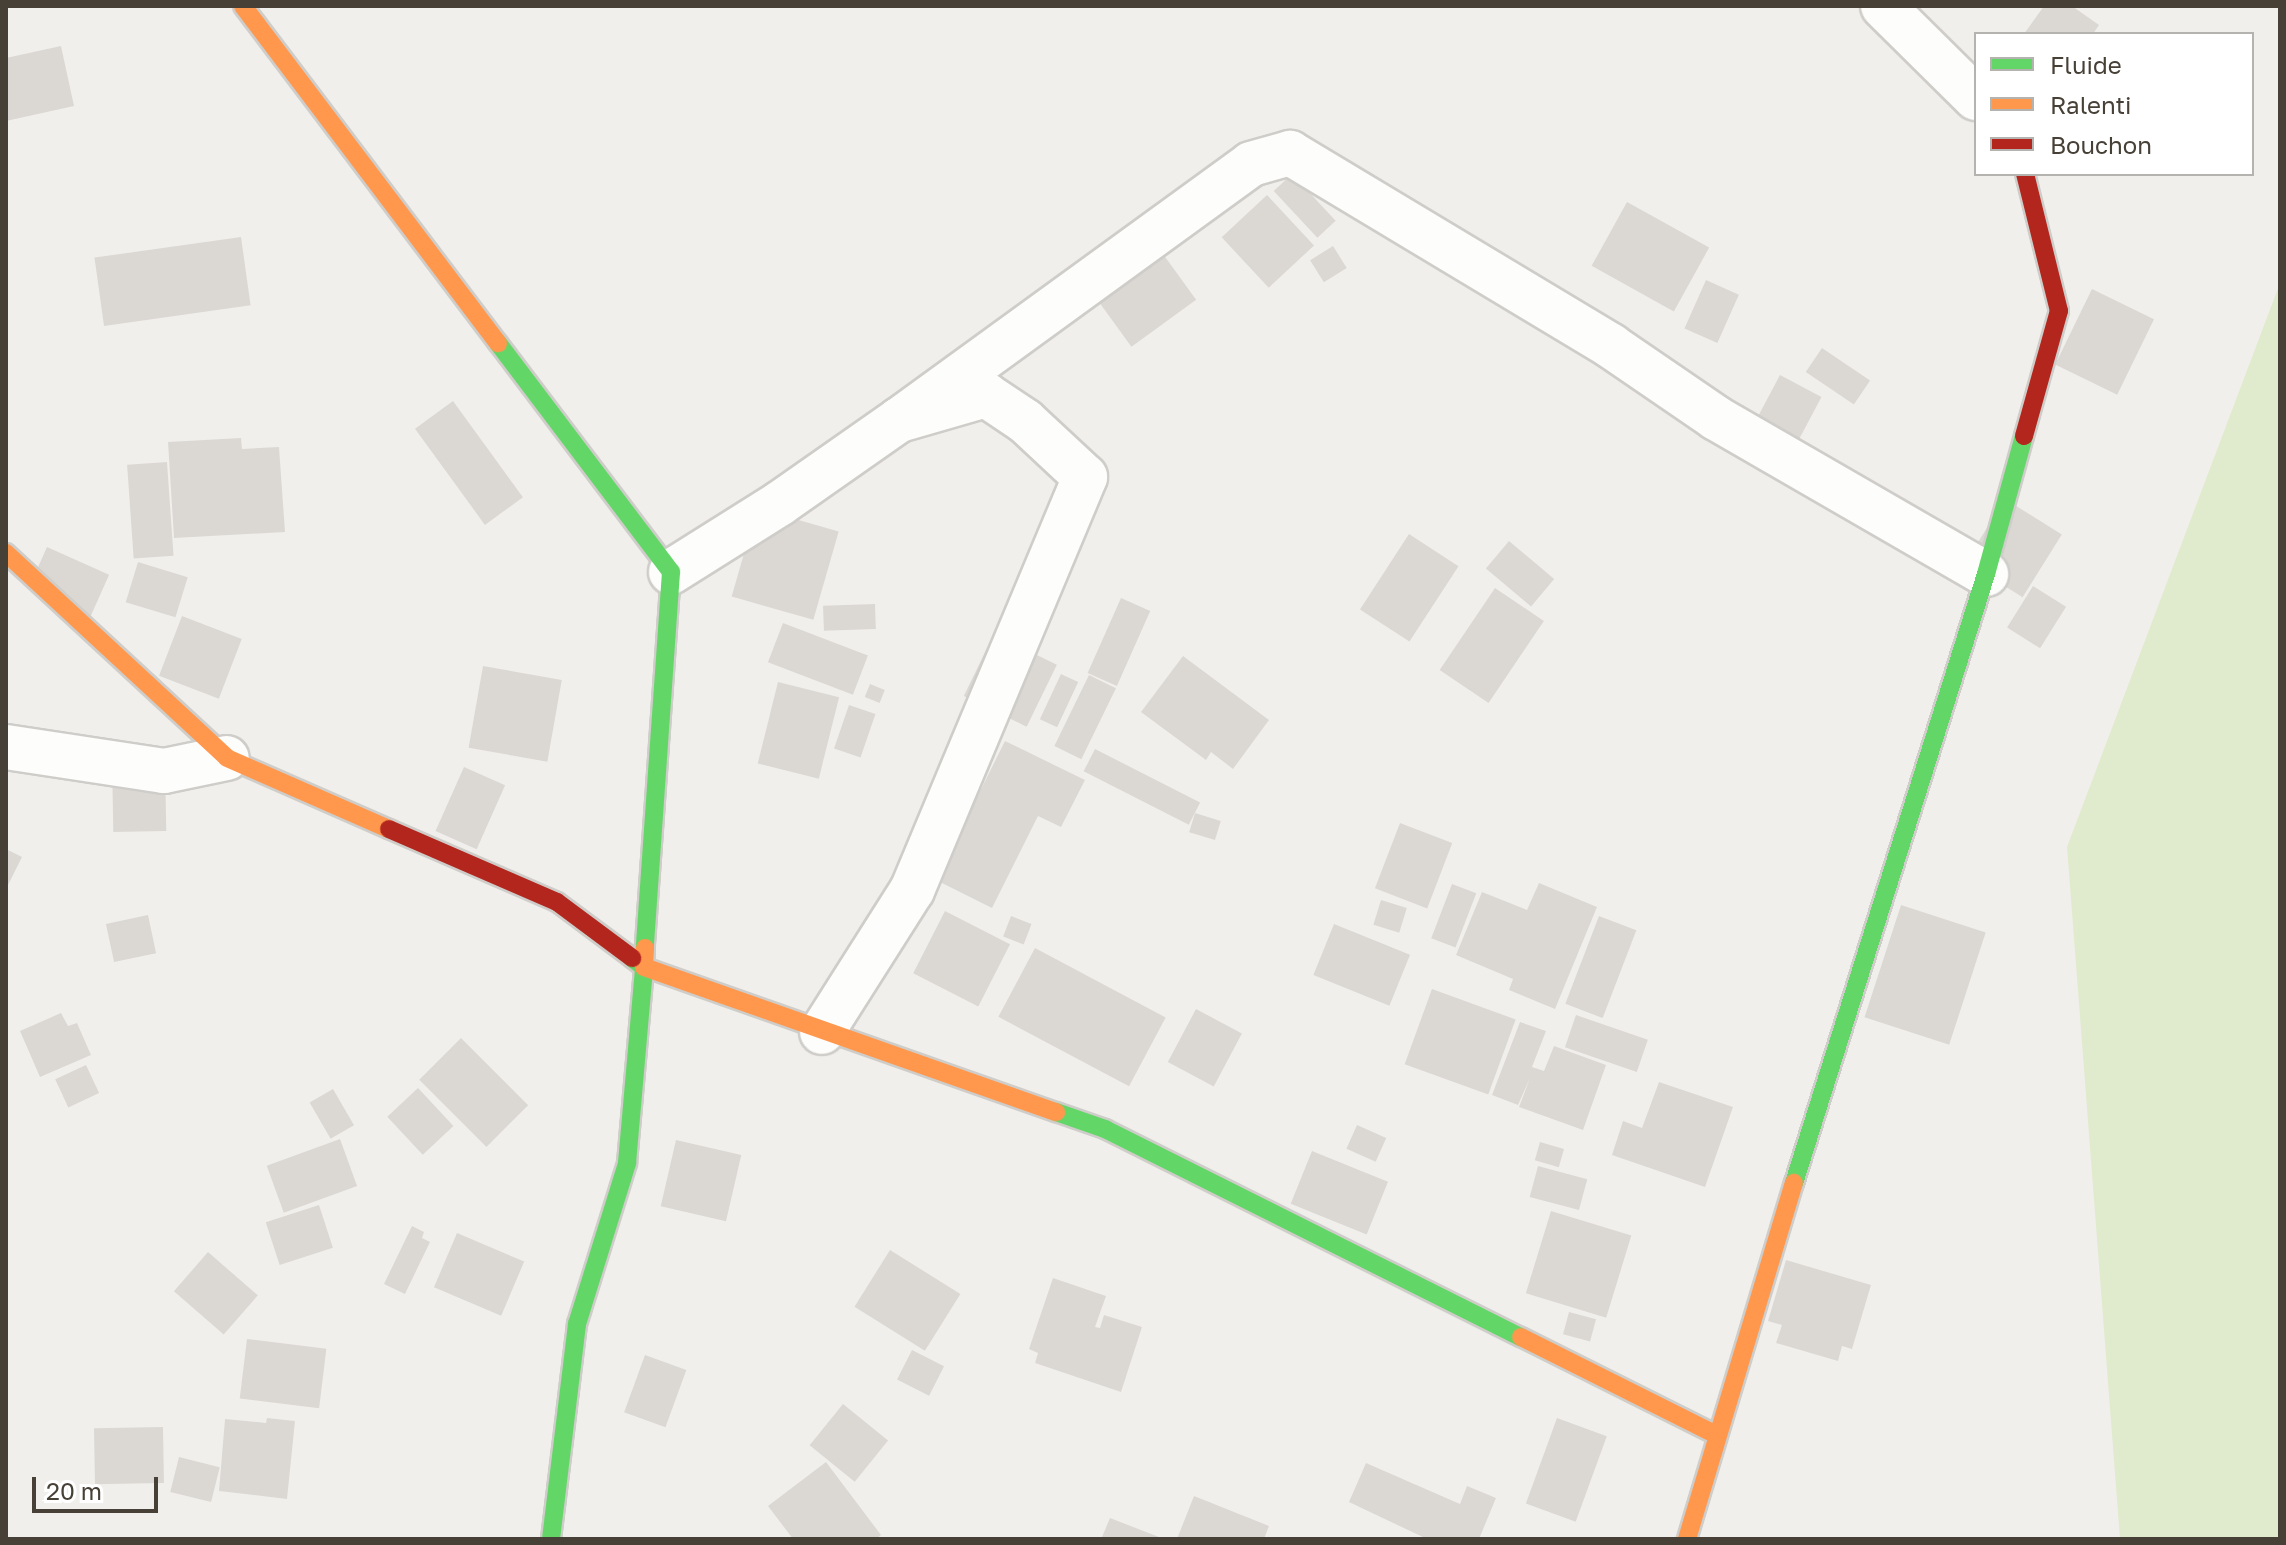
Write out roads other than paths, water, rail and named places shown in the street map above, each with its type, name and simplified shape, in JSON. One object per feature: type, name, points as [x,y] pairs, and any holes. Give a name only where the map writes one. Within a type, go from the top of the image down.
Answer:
[{"type":"street","points":[[243,6],[671,572],[644,967],[627,1163],[577,1324],[551,1539]]},
{"type":"street","points":[[1883,6],[1974,96]]},
{"type":"street","points":[[671,572],[779,504],[899,420],[1251,164],[1290,153],[1611,346],[1716,418],[1986,574]]},
{"type":"street","points":[[1687,1539],[1715,1434],[1986,574],[2059,311],[2025,176]]},
{"type":"street","points":[[822,1032],[912,890],[1085,477],[1025,421],[986,395],[899,420]]},
{"type":"street","points":[[6,553],[227,758],[557,902],[644,967],[1105,1129],[1715,1434]]},
{"type":"street","points":[[6,747],[164,771],[227,758]]}]
